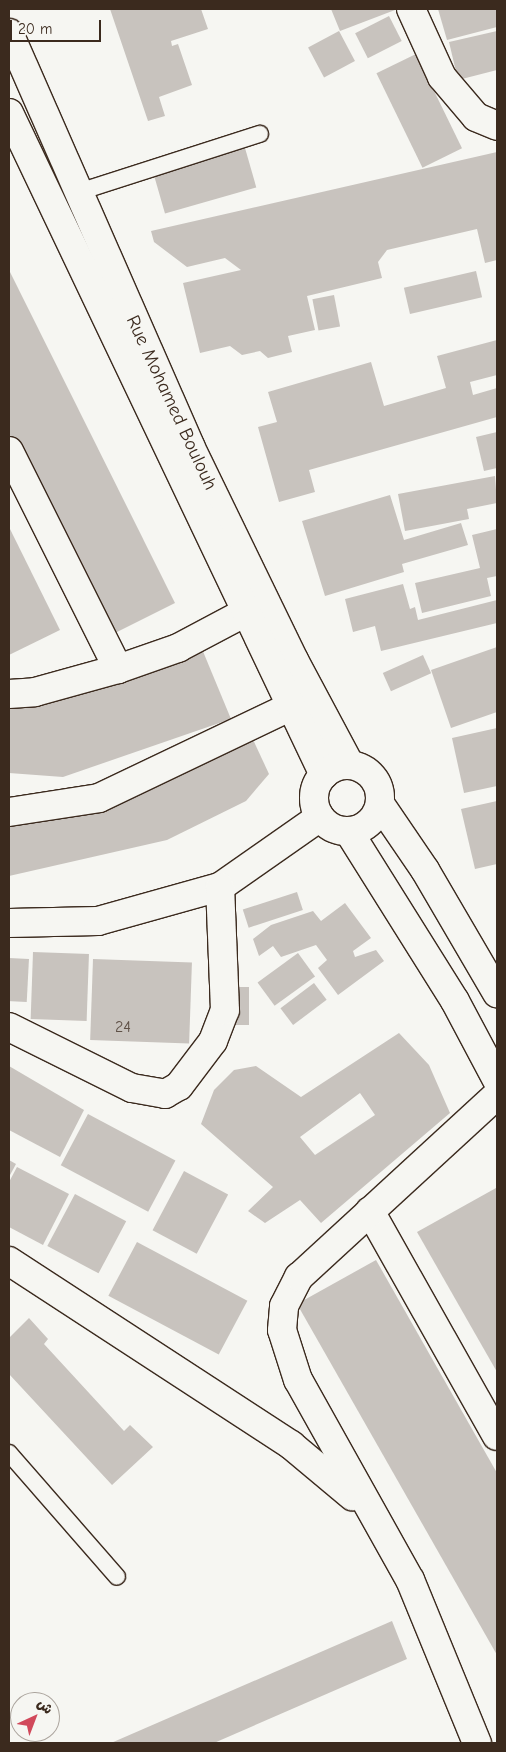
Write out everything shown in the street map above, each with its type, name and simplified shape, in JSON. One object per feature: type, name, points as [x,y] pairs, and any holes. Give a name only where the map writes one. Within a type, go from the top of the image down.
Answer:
[{"type":"street","points":[[411,9],[442,77],[476,117],[497,126]]},
{"type":"street","name":"Rue Mohamed Boulouh","points":[[9,33],[190,446],[294,660],[350,765]]},
{"type":"street","points":[[9,113],[244,613],[324,775]]},
{"type":"street","points":[[9,451],[118,669]]},
{"type":"street","points":[[9,694],[35,692],[118,669],[178,648],[244,613]]},
{"type":"street","points":[[9,812],[99,798],[290,707]]},
{"type":"street","points":[[380,804],[373,820],[349,832],[332,828],[320,817],[314,800],[324,775],[350,765],[373,778],[380,804],[425,870],[497,993]]},
{"type":"street","points":[[9,923],[98,921],[220,887],[320,817]]},
{"type":"street","points":[[349,832],[455,1001],[497,1080]]},
{"type":"street","points":[[9,1026],[132,1088],[165,1094],[179,1086],[213,1041],[225,1010],[220,887]]},
{"type":"street","points":[[477,1743],[410,1580],[377,1526],[298,1380],[282,1330],[284,1306],[298,1277],[497,1094]]},
{"type":"street","points":[[370,1211],[497,1436]]},
{"type":"street","points":[[9,1261],[291,1445],[347,1490],[377,1526]]},
{"type":"lane","points":[[79,192],[260,134]]},
{"type":"lane","points":[[9,1454],[117,1577]]},
{"type":"building","points":[[110,9],[201,9],[208,29],[171,41],[172,46],[178,44],[192,85],[159,97],[165,116],[148,121]]},
{"type":"building","points":[[331,9],[394,9],[395,10],[340,31]]},
{"type":"building","points":[[438,9],[497,9],[497,27],[447,40]]},
{"type":"building","points":[[389,16],[402,41],[368,58],[355,33]]},
{"type":"building","points":[[339,31],[355,61],[324,77],[308,47]]},
{"type":"building","points":[[497,31],[497,70],[458,80],[449,42]]},
{"type":"building","points":[[416,54],[462,148],[422,168],[376,73]]},
{"type":"building","points":[[245,148],[256,187],[165,214],[154,174]]},
{"type":"building","points":[[497,152],[497,260],[485,263],[477,229],[387,250],[378,262],[382,278],[307,296],[315,330],[288,336],[292,352],[268,358],[260,351],[242,355],[230,346],[200,353],[183,283],[241,270],[225,258],[187,267],[154,242],[151,231]]},
{"type":"building","points":[[9,270],[175,603],[109,636],[9,434]]},
{"type":"building","points":[[476,271],[482,297],[410,314],[404,288]]},
{"type":"building","points":[[334,295],[340,326],[319,331],[312,299]]},
{"type":"building","points":[[497,340],[497,375],[470,382],[473,395],[497,388],[497,417],[309,470],[315,492],[279,502],[258,427],[277,422],[268,392],[371,362],[384,406],[446,388],[437,356]]},
{"type":"building","points":[[497,432],[497,468],[484,471],[476,437]]},
{"type":"building","points":[[495,476],[497,503],[467,509],[469,519],[405,531],[398,494]]},
{"type":"building","points":[[390,495],[404,540],[461,523],[468,545],[402,564],[404,572],[325,596],[302,521]]},
{"type":"building","points":[[9,527],[60,630],[9,655]]},
{"type":"building","points":[[497,529],[497,576],[487,578],[491,596],[422,613],[415,583],[480,568],[472,535]]},
{"type":"building","points":[[403,584],[410,609],[415,607],[418,620],[497,600],[497,623],[381,651],[375,626],[353,632],[345,599]]},
{"type":"building","points":[[497,647],[497,712],[451,728],[431,670]]},
{"type":"building","points":[[202,649],[231,719],[63,777],[9,773],[9,699]]},
{"type":"building","points":[[423,655],[431,673],[391,691],[383,673]]},
{"type":"building","points":[[497,728],[497,786],[464,793],[452,738]]},
{"type":"building","points":[[249,731],[269,774],[246,801],[167,840],[9,876],[9,816]]},
{"type":"building","points":[[497,801],[497,864],[475,869],[461,809]]},
{"type":"building","points":[[297,892],[303,910],[249,928],[243,910]]},
{"type":"building","points":[[345,903],[371,938],[353,951],[355,957],[376,950],[384,961],[338,995],[318,968],[327,960],[316,945],[281,957],[273,946],[259,956],[253,939],[271,925],[313,911],[321,921]]},
{"type":"building","points":[[33,952],[89,954],[87,1021],[31,1019]]},
{"type":"building","points":[[298,953],[315,976],[275,1006],[258,982]]},
{"type":"building","points":[[9,958],[29,959],[27,1002],[9,1001]]},
{"type":"building","points":[[93,959],[192,962],[189,1043],[90,1040]]},
{"type":"building","points":[[314,983],[327,1000],[293,1025],[280,1008]]},
{"type":"building","points":[[228,987],[249,987],[249,1025],[228,1025]]},
{"type":"building","points":[[399,1033],[429,1065],[450,1113],[321,1223],[300,1200],[265,1223],[248,1211],[273,1187],[201,1124],[214,1090],[234,1070],[256,1066],[301,1097]],"holes":[[[360,1093],[375,1115],[315,1155],[300,1137]]]},
{"type":"building","points":[[9,1066],[84,1110],[60,1157],[9,1130]]},
{"type":"building","points":[[88,1114],[175,1160],[148,1212],[61,1165]]},
{"type":"building","points":[[9,1160],[16,1164],[9,1177]]},
{"type":"building","points":[[17,1167],[69,1194],[43,1245],[9,1227],[9,1182]]},
{"type":"building","points":[[184,1171],[228,1194],[197,1254],[153,1230]]},
{"type":"building","points":[[496,1188],[497,1190],[497,1372],[417,1232]]},
{"type":"building","points":[[75,1194],[126,1221],[99,1273],[47,1246]]},
{"type":"building","points":[[137,1242],[247,1301],[219,1355],[108,1296]]},
{"type":"building","points":[[376,1260],[497,1473],[497,1655],[297,1304]]},
{"type":"building","points":[[29,1318],[48,1339],[44,1344],[124,1431],[130,1425],[153,1447],[112,1485],[9,1374],[9,1338]]},
{"type":"building","points":[[392,1621],[407,1659],[214,1743],[111,1743]]}]
